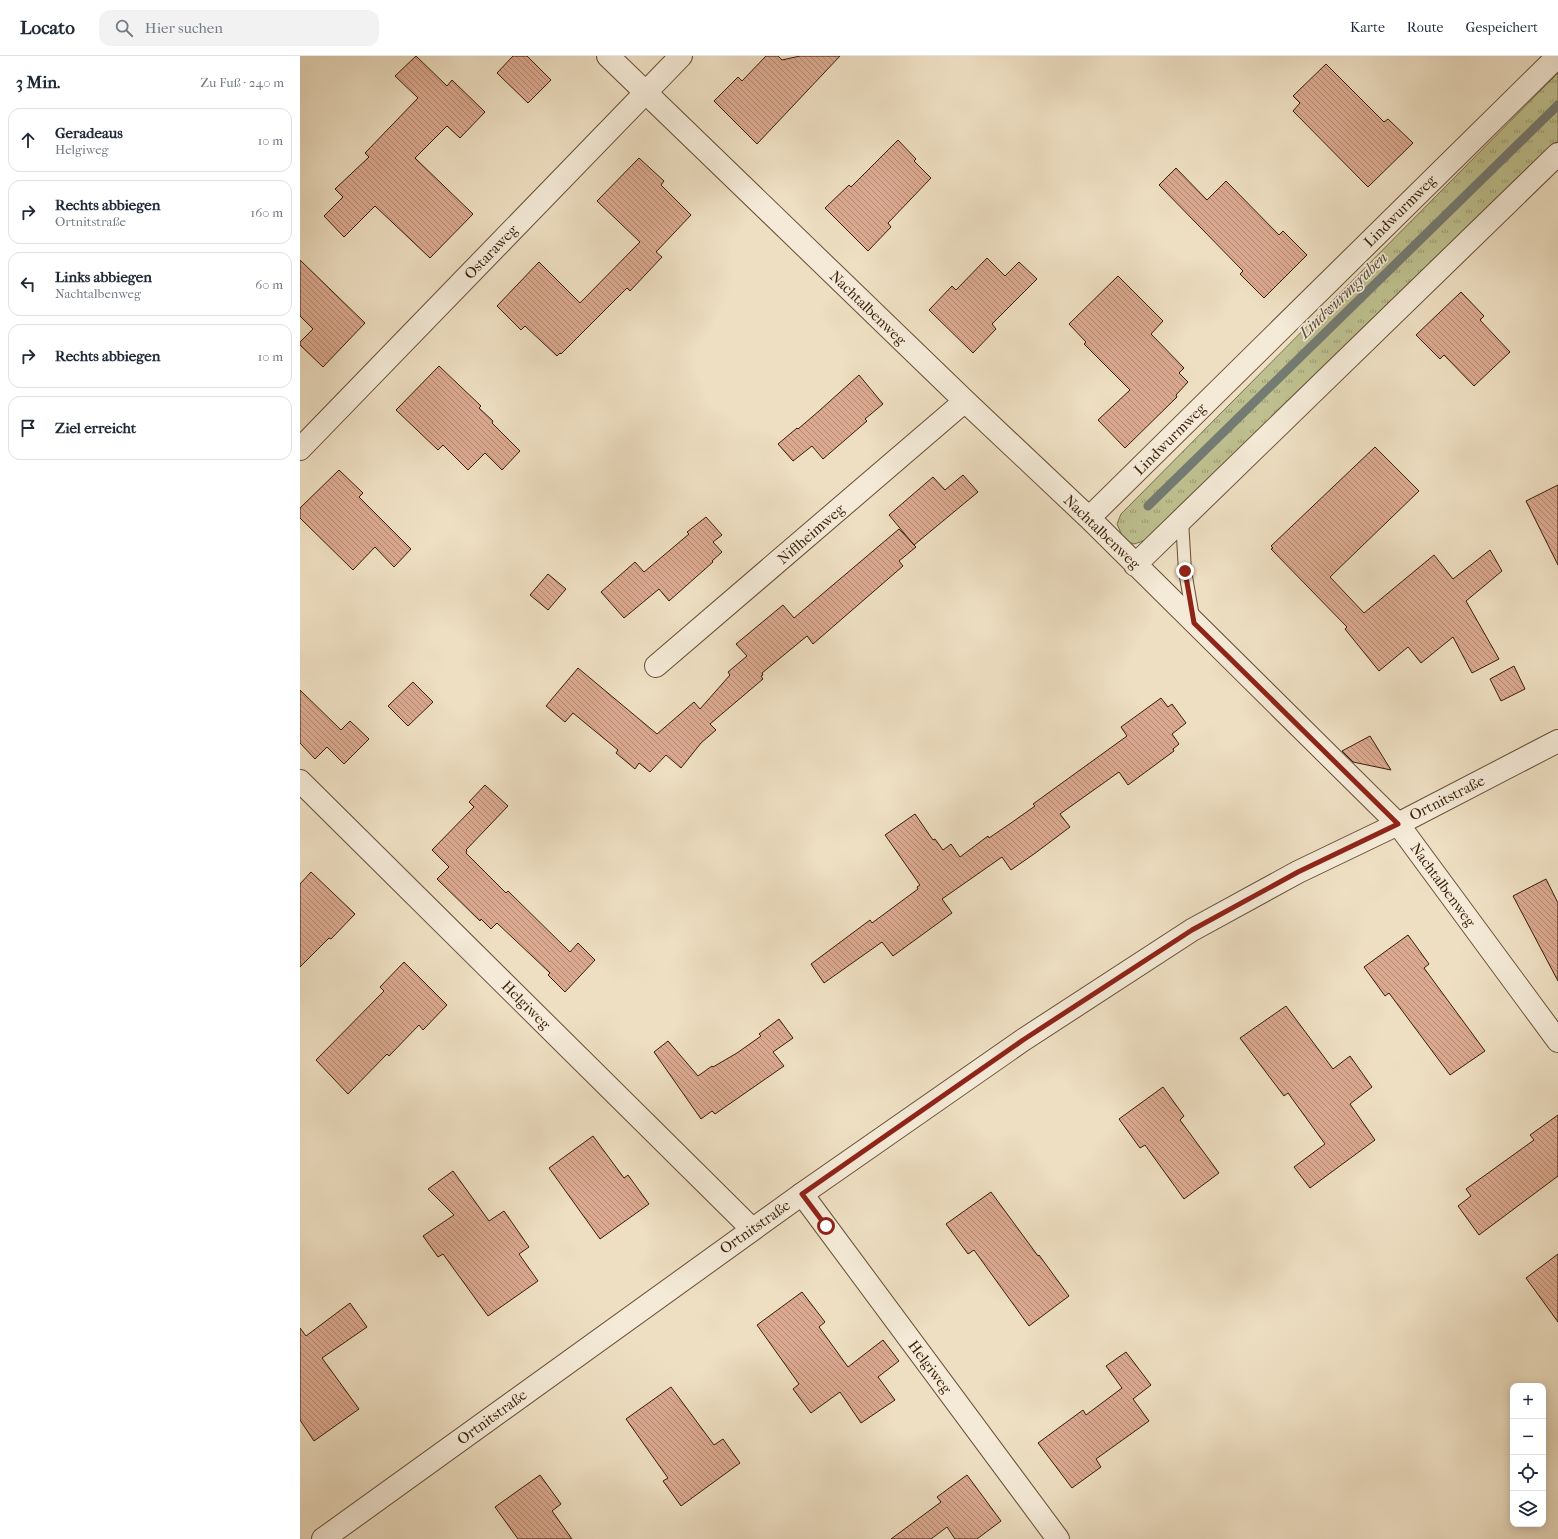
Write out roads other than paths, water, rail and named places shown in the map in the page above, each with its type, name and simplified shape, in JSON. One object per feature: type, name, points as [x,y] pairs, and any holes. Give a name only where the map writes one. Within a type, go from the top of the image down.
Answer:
[{"type":"street","name":"Nachtalbenweg","points":[[608,56],[965,401],[1089,518],[1398,824],[1558,1041]]},
{"type":"street","name":"Ostaraweg","points":[[300,449],[681,56]]},
{"type":"street","name":"Lindwurmweg","points":[[1089,518],[1558,56]]},
{"type":"street","points":[[1135,565],[1558,154]]},
{"type":"street","name":"Niflheimweg","points":[[656,666],[965,401]]},
{"type":"street","name":"Ortnitstraße","points":[[323,1539],[752,1229],[1023,1040],[1192,930],[1298,872],[1398,824],[1558,741]]},
{"type":"street","name":"Helgiweg","points":[[300,781],[752,1229]]},
{"type":"street","name":"Helgiweg","points":[[802,1194],[1058,1539]]},
{"type":"lane","points":[[1182,520],[1185,571],[1194,623]]},
{"type":"waterway","name":"Lindwurmgraben","points":[[1148,506],[1558,105]]}]
